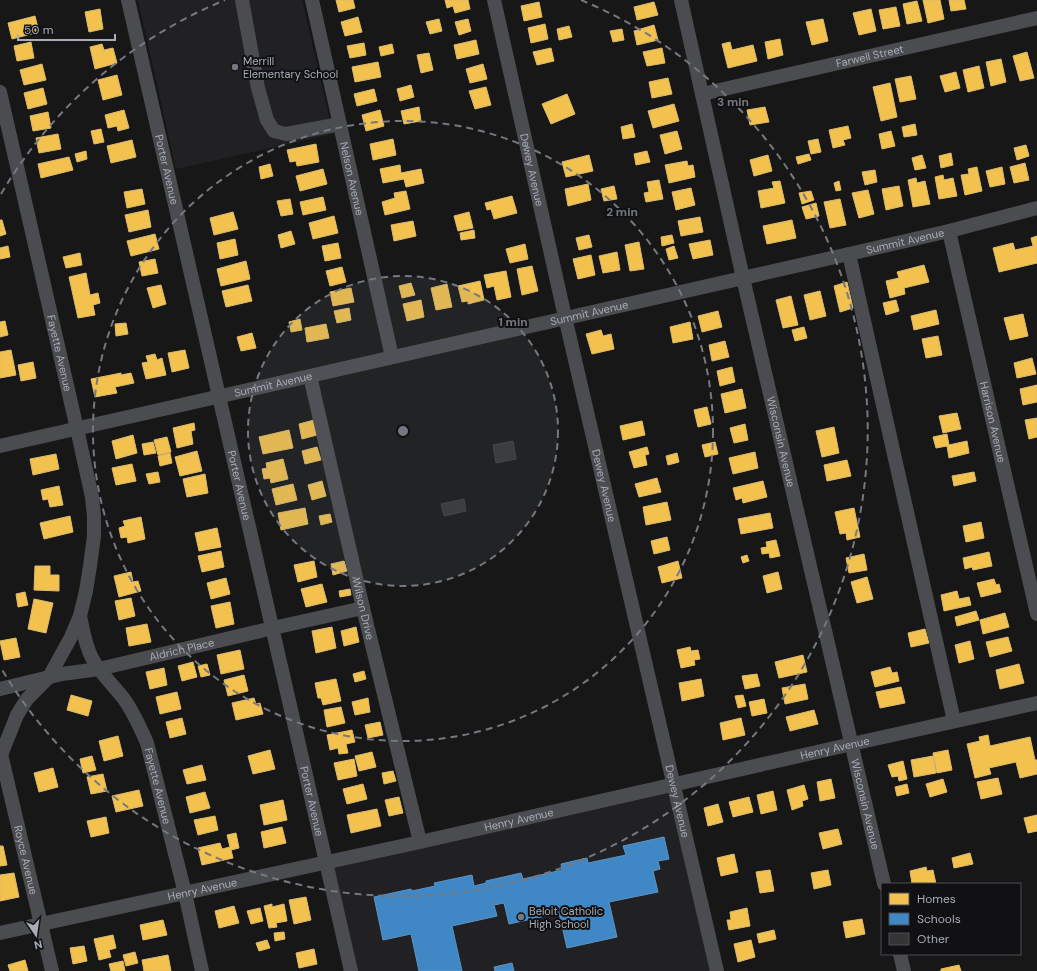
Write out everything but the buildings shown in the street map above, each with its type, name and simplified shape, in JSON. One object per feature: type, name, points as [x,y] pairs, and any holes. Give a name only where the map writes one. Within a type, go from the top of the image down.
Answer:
[{"type":"street","name":"Porter Avenue","points":[[128,0],[218,396],[273,628],[350,971]]},
{"type":"street","points":[[242,0],[258,88],[266,120],[274,131],[286,134],[340,124]]},
{"type":"street","name":"Nelson Avenue","points":[[312,0],[392,357]]},
{"type":"street","name":"Dewey Avenue","points":[[494,0],[717,971]]},
{"type":"street","name":"Wisconsin Avenue","points":[[681,0],[743,278],[884,883]]},
{"type":"street","name":"Farwell Street","points":[[702,94],[1037,18]]},
{"type":"street","name":"Fayette Avenue","points":[[0,92],[77,429],[92,497],[94,516],[94,536],[90,566],[80,616],[71,637],[49,677],[26,699],[17,715],[1,752]]},
{"type":"street","name":"Summit Avenue","points":[[0,446],[849,254],[1037,208]]},
{"type":"street","name":"Harrison Avenue","points":[[948,231],[1037,614]]},
{"type":"street","points":[[849,254],[954,722]]},
{"type":"street","name":"Wilson Drive","points":[[310,376],[420,842]]},
{"type":"street","name":"Aldrich Place","points":[[0,689],[76,671],[99,669],[364,608]]},
{"type":"street","name":"Fayette Avenue","points":[[80,616],[85,640],[91,656],[138,721],[147,743],[185,893],[202,971]]},
{"type":"street","name":"Henry Avenue","points":[[0,934],[420,842],[1037,703]]},
{"type":"street","name":"Royce Avenue","points":[[1,752],[52,971]]},
{"type":"street","points":[[900,955],[904,971]]},
{"type":"shaded area","name":"Merrill Elementary School","points":[[138,0],[302,0],[333,134],[176,169]]},
{"type":"shaded area","name":"Beloit Catholic High School","points":[[675,784],[717,971],[348,971],[325,863]]},
{"type":"place","name":"Merrill Elementary School","points":[[235,67]]},
{"type":"place","name":"Beloit Catholic High School","points":[[521,917]]}]
